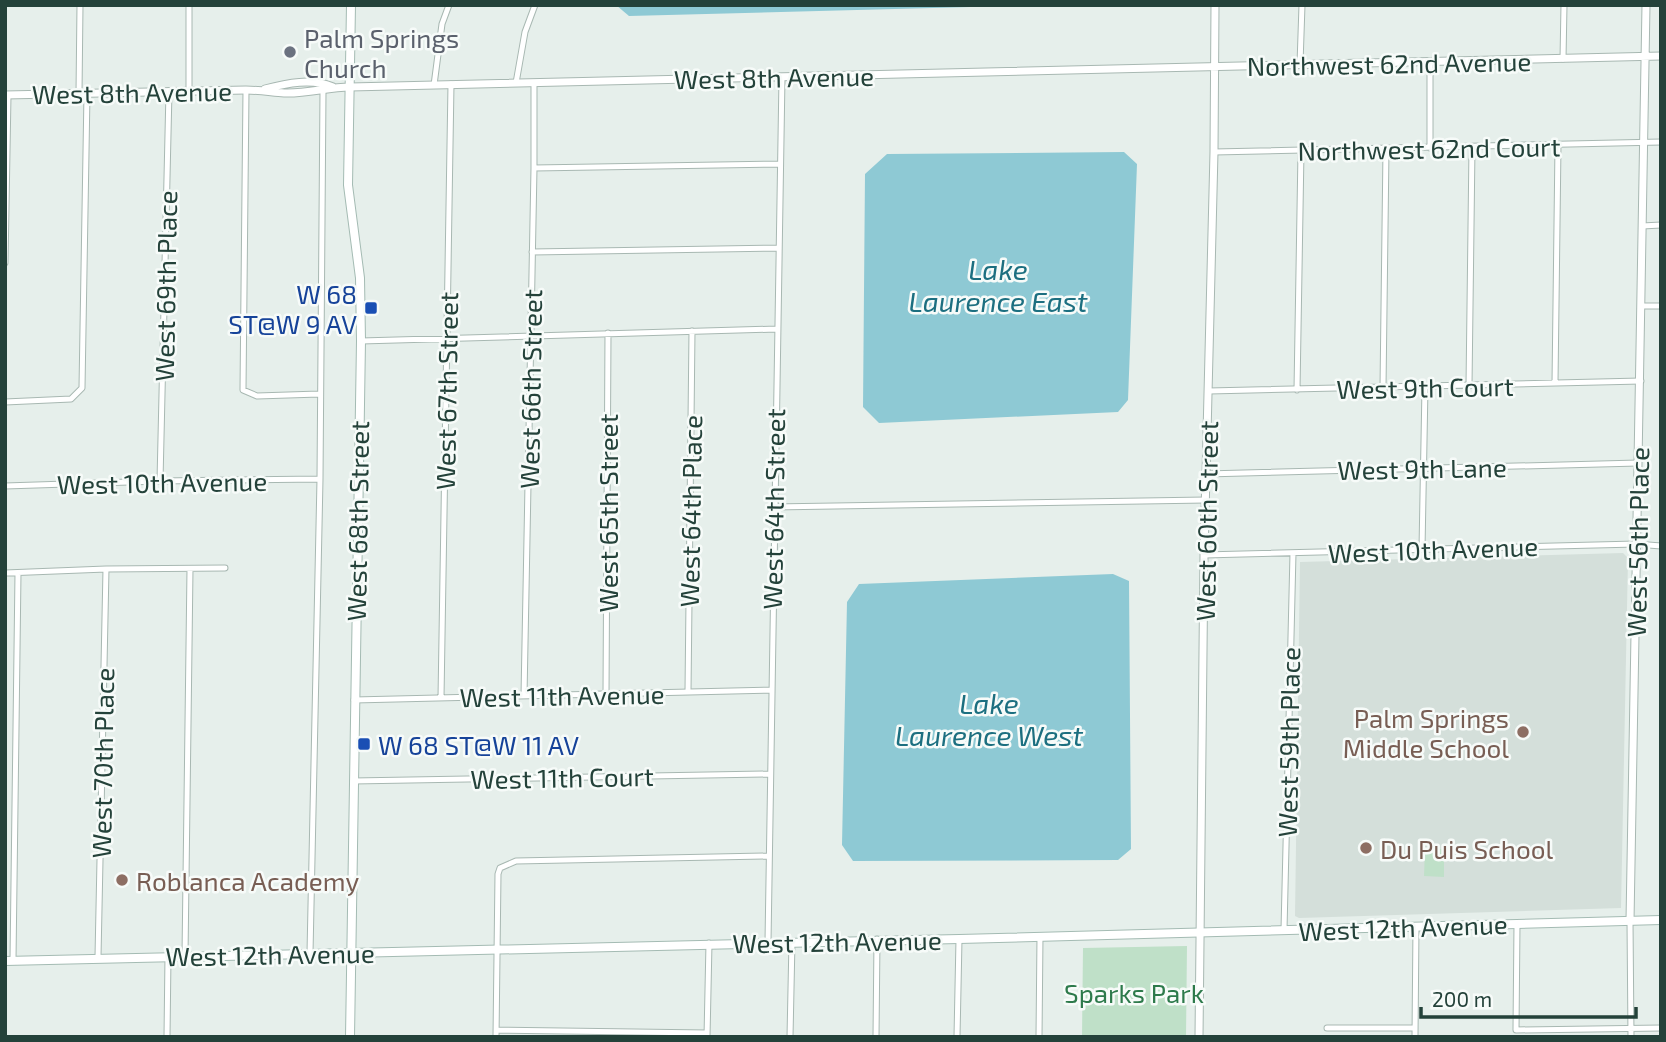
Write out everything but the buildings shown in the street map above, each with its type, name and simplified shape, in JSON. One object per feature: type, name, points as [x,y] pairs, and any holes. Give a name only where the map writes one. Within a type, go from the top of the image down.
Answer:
[{"type":"main road","name":"West 68th Street","points":[[351,1037],[360,341],[360,278],[348,185],[353,5]]},
{"type":"main road","name":"West 12th Avenue","points":[[9,960],[1661,920]]},
{"type":"street","points":[[5,402],[71,399],[82,388],[85,281],[80,5]]},
{"type":"street","points":[[188,91],[189,5]]},
{"type":"street","points":[[434,85],[442,24],[449,5]]},
{"type":"street","points":[[516,83],[525,32],[535,5]]},
{"type":"street","name":"West 60th Street","points":[[1199,1037],[1204,555],[1215,5]]},
{"type":"street","points":[[1300,65],[1301,5]]},
{"type":"street","points":[[1564,5],[1563,59],[1661,57]]},
{"type":"street","name":"West 56th Place","points":[[1630,1037],[1646,5]]},
{"type":"street","name":"Northwest 62nd Avenue","points":[[1214,66],[1563,59]]},
{"type":"street","points":[[1430,62],[1430,148]]},
{"type":"street","name":"West 8th Avenue","points":[[260,90],[285,83],[323,83],[333,87],[350,87],[1214,66]]},
{"type":"street","name":"West 64th Street","points":[[768,942],[782,77]]},
{"type":"street","name":"West 66th Street","points":[[524,696],[534,83]]},
{"type":"street","name":"West 67th Street","points":[[441,698],[452,84]]},
{"type":"street","name":"West 8th Avenue","points":[[7,95],[246,90],[284,93],[323,91],[333,87]]},
{"type":"street","points":[[246,90],[243,390],[257,396],[319,394]]},
{"type":"street","name":"West 69th Place","points":[[160,481],[169,91]]},
{"type":"street","name":"West 68th Street","points":[[310,953],[320,479],[323,91]]},
{"type":"street","points":[[5,263],[7,95]]},
{"type":"street","name":"Northwest 62nd Court","points":[[1214,152],[1661,142]]},
{"type":"street","points":[[1555,383],[1558,145]]},
{"type":"street","points":[[1469,386],[1472,147]]},
{"type":"street","points":[[1383,388],[1387,149]]},
{"type":"street","points":[[1297,390],[1301,150]]},
{"type":"street","points":[[534,168],[780,164]]},
{"type":"street","points":[[1642,226],[1661,225]]},
{"type":"street","points":[[532,252],[778,248]]},
{"type":"street","points":[[1642,306],[1661,306]]},
{"type":"street","points":[[360,341],[776,329]]},
{"type":"street","name":"West 64th Place","points":[[688,692],[692,331]]},
{"type":"street","name":"West 65th Street","points":[[606,694],[608,333]]},
{"type":"street","name":"West 9th Court","points":[[1209,391],[1641,382]]},
{"type":"street","points":[[1422,549],[1425,387]]},
{"type":"street","name":"West 9th Lane","points":[[1206,474],[1638,463]]},
{"type":"street","name":"West 10th Avenue","points":[[5,486],[320,479]]},
{"type":"street","points":[[773,506],[1206,500]]},
{"type":"street","name":"West 10th Avenue","points":[[1204,555],[1636,544],[1661,546]]},
{"type":"street","name":"West 59th Place","points":[[1284,930],[1293,554]]},
{"type":"street","points":[[5,573],[225,568]]},
{"type":"street","name":"West 70th Place","points":[[98,957],[106,569]]},
{"type":"street","points":[[185,956],[190,569]]},
{"type":"street","points":[[9,960],[14,860],[18,573]]},
{"type":"street","name":"West 11th Avenue","points":[[354,701],[771,690]]},
{"type":"street","name":"West 11th Court","points":[[353,781],[770,774]]},
{"type":"street","points":[[709,943],[707,1035],[496,1033],[500,868],[516,862],[769,856]]},
{"type":"street","points":[[5,860],[14,860]]},
{"type":"street","points":[[1517,924],[1516,1030],[1661,1028]]},
{"type":"street","points":[[1415,1037],[1416,926]]},
{"type":"street","points":[[1039,1037],[1040,936]]},
{"type":"street","points":[[876,1037],[877,939]]},
{"type":"street","points":[[957,1037],[959,939]]},
{"type":"street","points":[[790,1037],[792,942]]},
{"type":"street","points":[[167,1037],[168,956]]},
{"type":"street","points":[[1327,1028],[1415,1028]]},
{"type":"shaded area","name":"Palm Springs Middle School","points":[[1623,553],[1628,558],[1621,908],[1295,916],[1300,562]]},
{"type":"green space","points":[[1425,849],[1444,849],[1444,877],[1424,876]]},
{"type":"green space","name":"Sparks Park","points":[[1187,946],[1186,1037],[1082,1037],[1083,948]]},
{"type":"water","points":[[616,5],[1049,5],[629,16]]},
{"type":"water","name":"Lake Laurence East","points":[[1124,152],[1137,164],[1128,400],[1118,412],[879,423],[863,407],[865,174],[887,154]]},
{"type":"water","name":"Lake Laurence West","points":[[1113,574],[1129,581],[1131,849],[1118,860],[853,861],[842,845],[847,602],[859,584]]},
{"type":"place","name":"Palm Springs Church","points":[[290,52]]},
{"type":"place","name":"W 68 ST@W 9 AV","points":[[371,308]]},
{"type":"place","name":"Palm Springs Middle School","points":[[1523,732]]},
{"type":"place","name":"W 68 ST@W 11 AV","points":[[364,744]]},
{"type":"place","name":"Du Puis School","points":[[1366,848]]},
{"type":"place","name":"Roblanca Academy","points":[[122,880]]}]
